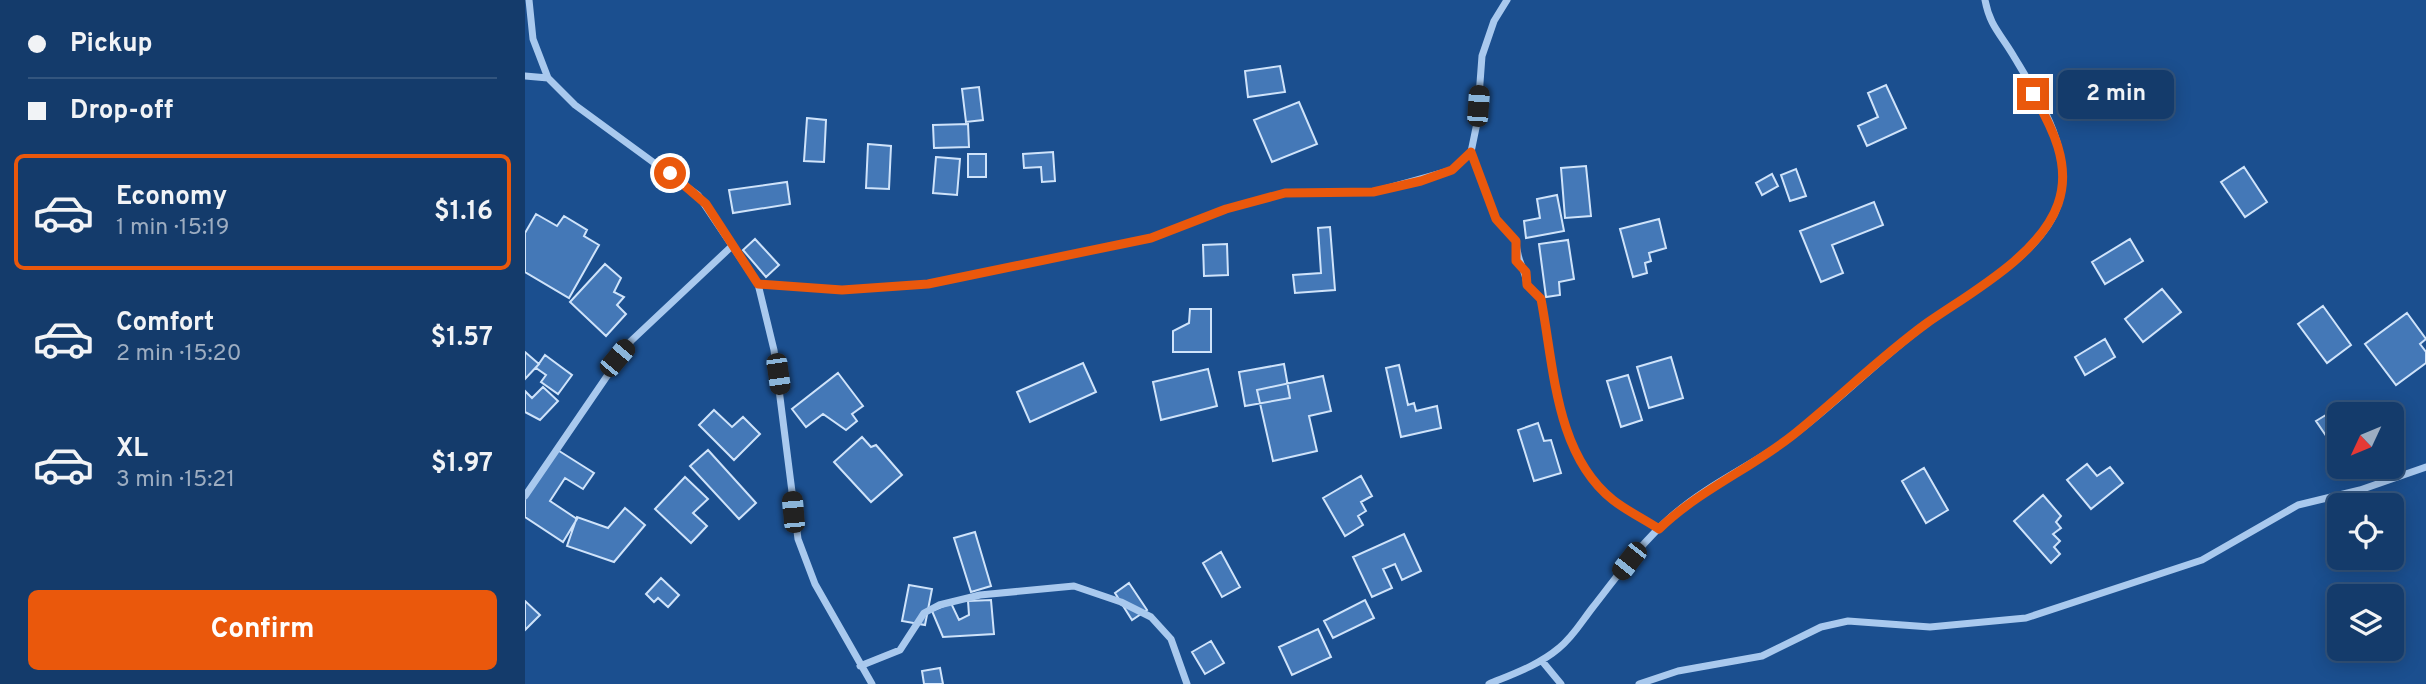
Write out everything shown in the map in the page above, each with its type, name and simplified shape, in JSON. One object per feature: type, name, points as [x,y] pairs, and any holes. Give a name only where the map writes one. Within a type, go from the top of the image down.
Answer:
[{"type":"street","points":[[529,0],[533,38],[548,78],[575,104],[698,195],[758,284],[774,350],[798,539],[815,584],[872,684]]},
{"type":"street","points":[[1507,0],[1494,21],[1482,56],[1477,123],[1471,152],[1496,219],[1516,241],[1516,261],[1526,272],[1527,285],[1541,299],[1571,445],[1597,484],[1612,499],[1659,529]]},
{"type":"street","points":[[1489,684],[1542,661],[1567,641],[1629,561],[1684,506],[1791,437],[1925,325],[1987,284],[2034,242],[2048,224],[2058,204],[2064,176],[2061,153],[2045,114],[2012,53],[1989,21],[1985,0]]},
{"type":"street","points":[[525,76],[548,78]]},
{"type":"street","points":[[758,284],[842,290],[928,284],[1151,238],[1226,209],[1285,193],[1373,192],[1421,181],[1452,170],[1471,152]]},
{"type":"street","points":[[525,496],[617,358],[646,324],[733,245]]},
{"type":"street","points":[[1639,684],[1678,671],[1762,656],[1821,627],[1848,621],[1930,627],[1968,626],[2026,618],[2202,560],[2298,505],[2360,490],[2426,467]]},
{"type":"street","points":[[860,666],[900,650],[925,613],[939,605],[980,595],[1074,586],[1121,602],[1151,617],[1171,639],[1187,684]]},
{"type":"street","points":[[1542,661],[1561,684]]},
{"type":"building","points":[[1280,66],[1285,92],[1248,97],[1245,71]]},
{"type":"building","points":[[1886,85],[1906,128],[1867,146],[1858,126],[1878,117],[1868,93]]},
{"type":"building","points":[[979,87],[983,120],[966,122],[962,89]]},
{"type":"building","points":[[1299,102],[1317,144],[1272,162],[1254,120]]},
{"type":"building","points":[[807,118],[826,120],[824,162],[804,161]]},
{"type":"building","points":[[968,124],[969,147],[934,148],[933,125]]},
{"type":"building","points":[[868,144],[891,146],[889,189],[866,188]]},
{"type":"building","points":[[1053,152],[1055,181],[1042,182],[1041,167],[1024,168],[1023,154]]},
{"type":"building","points":[[968,154],[986,154],[986,177],[968,177]]},
{"type":"building","points":[[936,157],[960,159],[957,195],[933,193]]},
{"type":"building","points":[[1586,166],[1591,216],[1565,218],[1561,168]]},
{"type":"building","points":[[2244,167],[2267,202],[2245,217],[2221,182]]},
{"type":"building","points":[[1796,169],[1806,196],[1790,201],[1781,175]]},
{"type":"building","points":[[1772,174],[1778,186],[1762,195],[1756,183]]},
{"type":"building","points":[[787,182],[790,204],[733,213],[729,190]]},
{"type":"building","points":[[1557,195],[1564,231],[1526,238],[1524,221],[1540,218],[1537,199]]},
{"type":"building","points":[[1874,202],[1883,225],[1832,245],[1843,273],[1821,282],[1800,231]]},
{"type":"building","points":[[536,214],[557,226],[564,216],[587,230],[584,236],[599,245],[569,298],[525,272],[525,233]]},
{"type":"building","points":[[1659,219],[1666,248],[1649,253],[1651,261],[1645,263],[1647,273],[1633,277],[1620,229]]},
{"type":"building","points":[[1330,227],[1335,290],[1295,293],[1293,275],[1321,273],[1318,228]]},
{"type":"building","points":[[755,239],[779,265],[766,277],[743,250]]},
{"type":"building","points":[[2130,239],[2143,261],[2105,284],[2092,262]]},
{"type":"building","points":[[1568,240],[1574,279],[1559,282],[1560,295],[1546,297],[1539,244]]},
{"type":"building","points":[[1227,244],[1228,275],[1204,276],[1203,245]]},
{"type":"building","points":[[605,264],[621,278],[614,292],[624,297],[617,305],[626,314],[606,336],[570,302]]},
{"type":"building","points":[[2162,289],[2181,312],[2143,342],[2125,319]]},
{"type":"building","points":[[2323,306],[2351,345],[2327,363],[2298,324]]},
{"type":"building","points":[[1190,309],[1211,309],[1211,352],[1173,352],[1173,331],[1189,323]]},
{"type":"building","points":[[2407,313],[2426,339],[2420,344],[2426,352],[2426,363],[2396,385],[2365,344]]},
{"type":"building","points":[[2105,339],[2115,357],[2085,375],[2075,357]]},
{"type":"building","points":[[525,352],[539,364],[525,379]]},
{"type":"building","points":[[545,355],[572,375],[558,394],[541,382],[546,375],[536,368]]},
{"type":"building","points":[[1671,357],[1683,398],[1649,408],[1637,367]]},
{"type":"building","points":[[1083,363],[1096,392],[1030,422],[1017,392]]},
{"type":"building","points":[[1284,364],[1290,398],[1245,406],[1239,372]]},
{"type":"building","points":[[1399,365],[1408,405],[1414,403],[1416,411],[1437,406],[1441,428],[1401,437],[1386,368]]},
{"type":"building","points":[[1208,369],[1217,406],[1161,420],[1153,382]]},
{"type":"building","points":[[838,373],[863,406],[852,414],[857,421],[846,430],[823,414],[806,427],[792,409]]},
{"type":"building","points":[[1628,375],[1642,420],[1621,427],[1607,381]]},
{"type":"building","points":[[1323,376],[1331,411],[1309,416],[1317,451],[1273,461],[1257,390]]},
{"type":"building","points":[[543,387],[558,401],[540,420],[525,412],[525,391],[532,398]]},
{"type":"building","points":[[714,410],[732,427],[743,417],[760,434],[734,460],[699,425]]},
{"type":"building","points":[[2327,414],[2327,437],[2316,421]]},
{"type":"building","points":[[1538,423],[1544,441],[1551,440],[1561,473],[1534,481],[1518,430]]},
{"type":"building","points":[[862,437],[871,447],[876,445],[902,475],[871,502],[834,462]]},
{"type":"building","points":[[556,449],[594,473],[583,489],[565,478],[550,501],[577,519],[563,542],[525,517],[525,497]]},
{"type":"building","points":[[708,450],[756,503],[739,519],[690,466]]},
{"type":"building","points":[[2087,464],[2097,476],[2110,467],[2123,483],[2091,509],[2067,480]]},
{"type":"building","points":[[1924,468],[1948,510],[1926,523],[1902,481]]},
{"type":"building","points":[[1361,476],[1372,496],[1361,502],[1366,511],[1358,516],[1363,525],[1345,536],[1323,498]]},
{"type":"building","points":[[685,477],[708,499],[693,513],[707,526],[691,543],[655,509]]},
{"type":"building","points":[[2043,495],[2061,516],[2056,522],[2061,528],[2053,534],[2060,541],[2054,547],[2060,554],[2051,563],[2014,521]]},
{"type":"building","points":[[625,508],[645,525],[614,562],[567,546],[577,517],[608,528]]},
{"type":"building","points":[[975,532],[991,586],[971,592],[954,538]]},
{"type":"building","points":[[1404,534],[1421,571],[1402,580],[1395,564],[1383,569],[1392,588],[1372,597],[1353,557]]},
{"type":"building","points":[[1221,552],[1240,587],[1222,597],[1203,563]]},
{"type":"building","points":[[661,578],[679,595],[668,607],[658,598],[654,602],[646,594]]},
{"type":"building","points":[[1129,583],[1147,610],[1132,620],[1115,593]]},
{"type":"building","points":[[909,585],[932,589],[925,625],[902,621]]},
{"type":"building","points":[[991,600],[994,634],[943,637],[932,611],[951,603],[959,620],[969,615],[968,601]]},
{"type":"building","points":[[1365,600],[1374,618],[1333,638],[1324,621]]},
{"type":"building","points":[[525,601],[540,615],[525,630]]},
{"type":"building","points":[[1318,629],[1331,657],[1292,675],[1279,647]]},
{"type":"building","points":[[1211,641],[1224,663],[1205,674],[1192,652]]},
{"type":"building","points":[[940,668],[943,684],[924,684],[922,671]]},
{"type":"route","points":[[670,173],[689,186],[706,204],[758,284],[842,290],[928,284],[1014,265],[1087,253],[1151,238],[1226,209],[1285,193],[1373,192],[1397,187],[1452,170],[1464,162],[1471,152],[1496,219],[1516,241],[1516,261],[1526,272],[1527,285],[1541,299],[1562,412],[1571,445],[1597,484],[1612,499],[1659,529],[1684,506],[1791,437],[1925,325],[1987,284],[2034,242],[2048,224],[2058,204],[2064,176],[2061,153],[2045,114],[2033,94]]}]
